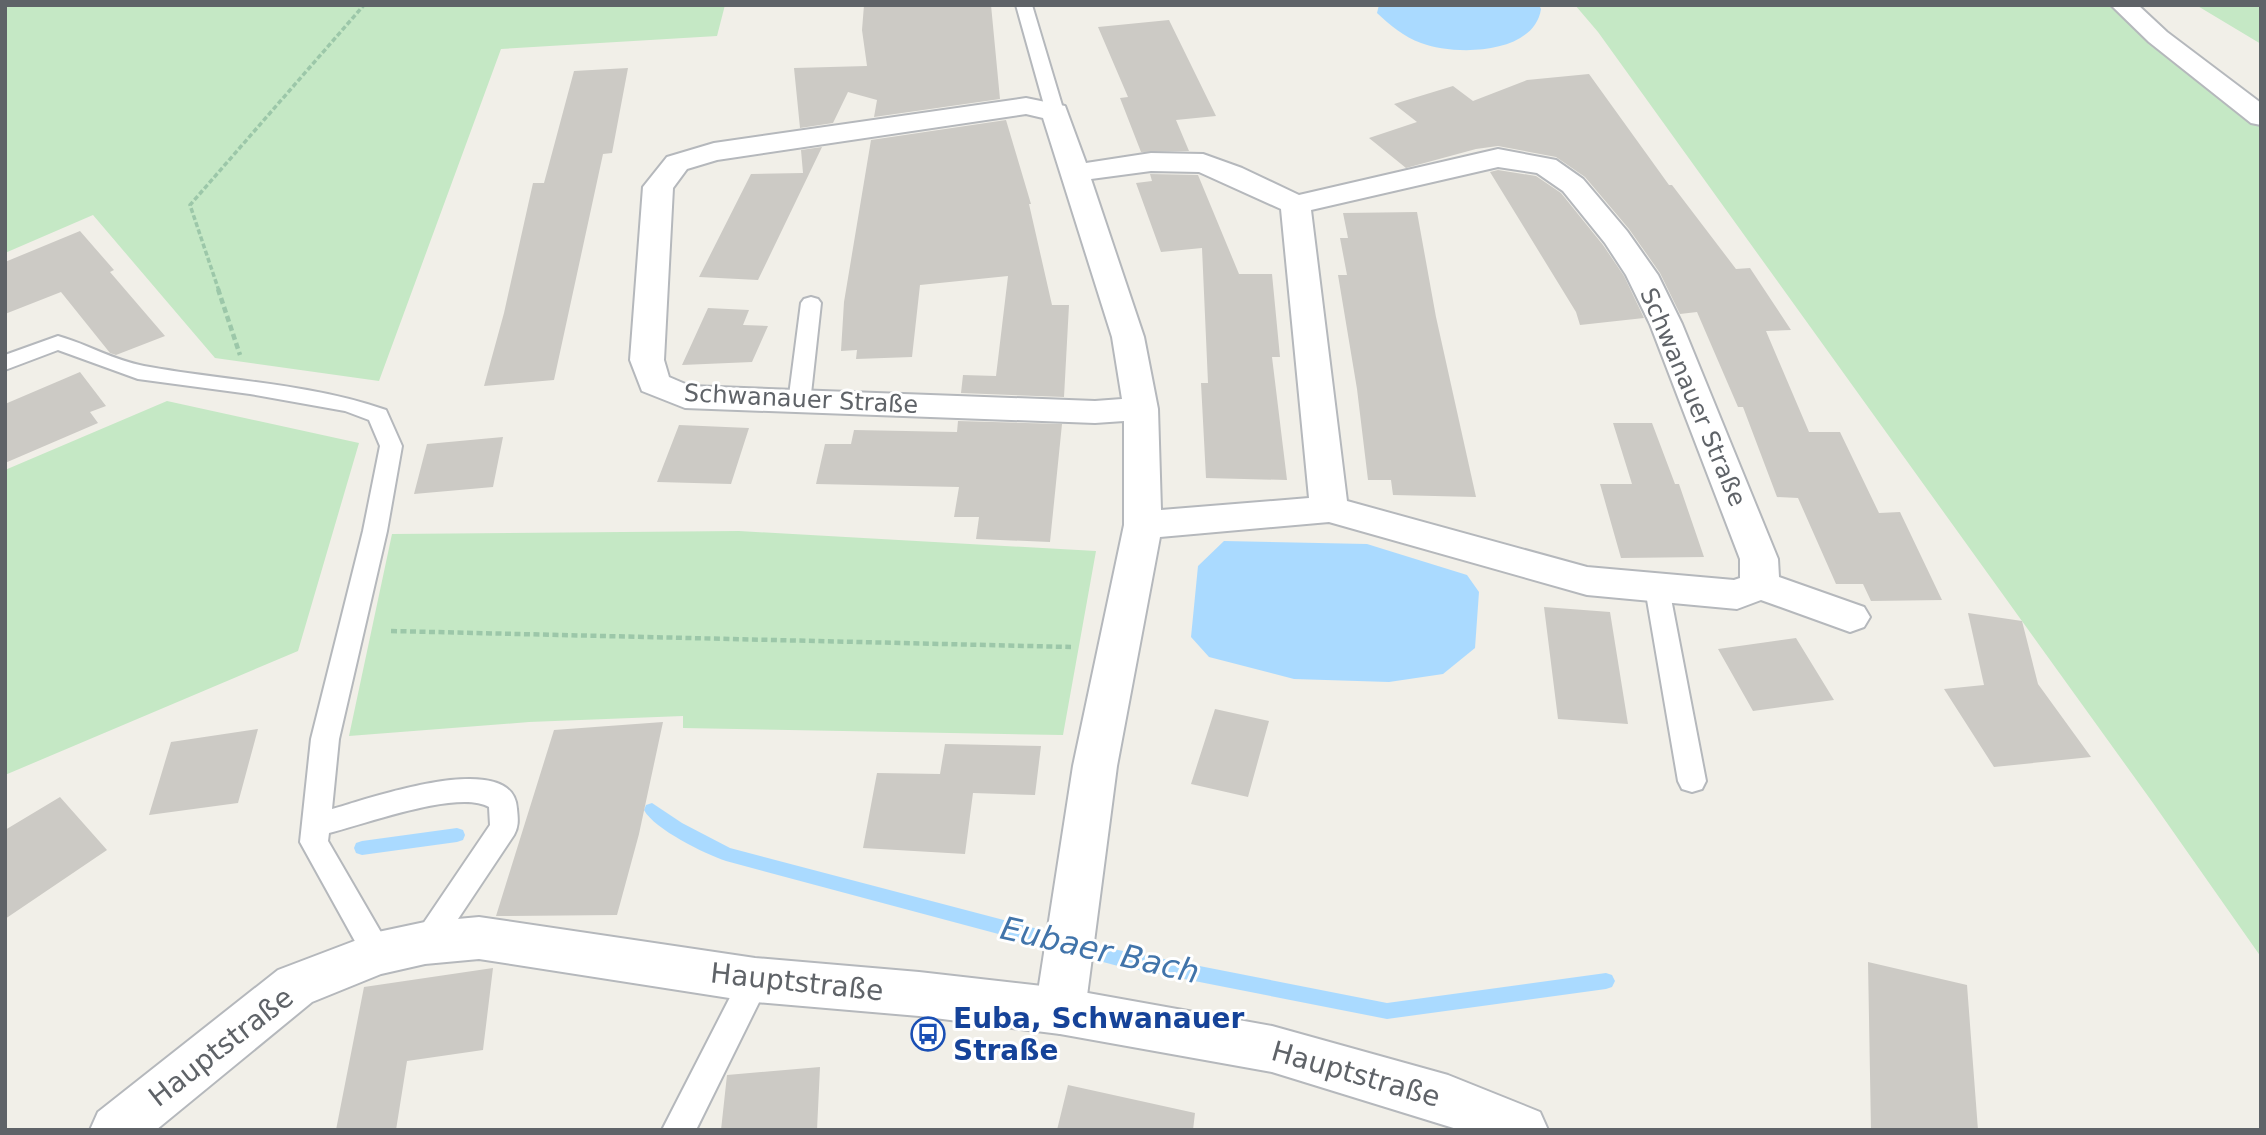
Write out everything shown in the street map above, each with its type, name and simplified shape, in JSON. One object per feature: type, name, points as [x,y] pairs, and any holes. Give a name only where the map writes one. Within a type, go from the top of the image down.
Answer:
[{"type":"street","points":[[2123,5],[2158,37],[2261,117]]},
{"type":"street","name":"Schwanauer Straße","points":[[1055,112],[1026,106],[992,110],[714,152],[677,163],[658,187],[647,360],[654,383],[685,397],[1095,412],[1140,409]]},
{"type":"street","points":[[1055,112],[1128,337],[1140,409],[1143,524],[1095,766],[1063,997]]},
{"type":"street","name":"Schwanauer Straße","points":[[1294,205],[1498,158],[1546,166],[1573,184],[1616,237],[1642,275],[1666,324],[1759,559],[1760,585]]},
{"type":"street","points":[[1076,173],[1151,162],[1203,163],[1232,174],[1294,205],[1329,509]]},
{"type":"street","points":[[1143,524],[1329,509],[1587,581],[1737,595],[1760,585],[1850,617]]},
{"type":"street","name":"Hauptstraße","points":[[116,1130],[295,986],[378,953],[425,943],[479,938],[755,980],[919,994],[1063,997],[1272,1049],[1448,1100],[1522,1130]]},
{"type":"lane","points":[[1024,5],[1055,112]]},
{"type":"lane","points":[[799,403],[811,303]]},
{"type":"lane","points":[[5,363],[58,343],[138,372],[250,387],[349,405],[378,415],[391,446],[352,630],[325,739],[314,842],[378,953]]},
{"type":"lane","points":[[1657,588],[1692,781]]},
{"type":"lane","points":[[315,825],[449,790],[484,790],[503,801],[504,827],[425,943]]},
{"type":"lane","points":[[678,1130],[755,980]]},
{"type":"path","points":[[250,387],[190,205],[364,5]]},
{"type":"path","points":[[352,630],[1118,648]]},
{"type":"green space","points":[[5,5],[725,5],[717,36],[501,49],[379,381],[215,358],[93,215],[5,253]]},
{"type":"green space","points":[[1575,5],[2110,5],[2146,38],[2261,126],[2261,957],[1598,32]]},
{"type":"green space","points":[[2196,5],[2261,5],[2261,44]]},
{"type":"green space","points":[[167,401],[359,443],[298,651],[5,775],[5,470]]},
{"type":"green space","points":[[739,531],[1096,551],[1063,735],[683,728],[683,716],[529,722],[349,736],[392,534]]},
{"type":"water","points":[[1379,5],[1539,5],[1541,9],[1535,24],[1524,36],[1509,43],[1491,48],[1453,50],[1421,43],[1403,34],[1377,13]]},
{"type":"water","points":[[1224,541],[1367,544],[1467,575],[1479,592],[1475,648],[1443,674],[1389,682],[1294,679],[1209,657],[1191,637],[1198,566]]},
{"type":"building","points":[[864,5],[991,5],[1000,99],[874,117],[877,100],[848,92],[833,123],[800,128],[794,68],[867,66],[862,30]]},
{"type":"building","points":[[1169,20],[1216,116],[1176,120],[1189,151],[1141,152],[1120,98],[1128,97],[1098,27]]},
{"type":"building","points":[[628,68],[612,153],[603,154],[554,380],[484,386],[504,313],[533,183],[544,183],[574,71]]},
{"type":"building","points":[[1589,74],[1669,185],[1672,185],[1736,269],[1750,268],[1791,330],[1766,331],[1809,432],[1840,432],[1879,513],[1900,512],[1942,600],[1871,601],[1863,584],[1836,584],[1798,498],[1777,497],[1743,407],[1738,407],[1697,312],[1680,314],[1660,273],[1629,229],[1585,177],[1556,157],[1498,146],[1476,149],[1406,168],[1369,138],[1417,122],[1394,104],[1453,86],[1473,101],[1527,80]]},
{"type":"building","points":[[1006,120],[1031,204],[1052,305],[1069,305],[1064,397],[961,393],[963,375],[996,376],[1008,276],[920,285],[912,357],[856,359],[857,350],[841,351],[844,302],[871,140]]},
{"type":"building","points":[[822,147],[758,280],[699,277],[751,174],[803,173],[801,150]]},
{"type":"building","points":[[1498,170],[1536,176],[1561,193],[1624,276],[1644,318],[1580,325],[1576,312],[1490,172]]},
{"type":"building","points":[[1150,174],[1198,175],[1239,274],[1272,274],[1280,357],[1272,357],[1287,480],[1206,478],[1201,383],[1208,383],[1202,248],[1161,252],[1136,183],[1152,181]]},
{"type":"building","points":[[1417,212],[1436,317],[1476,497],[1393,495],[1391,480],[1368,480],[1357,389],[1338,275],[1347,275],[1340,238],[1348,238],[1343,213]]},
{"type":"building","points":[[80,231],[114,270],[110,272],[165,336],[116,355],[110,353],[61,292],[5,314],[5,262]]},
{"type":"building","points":[[708,308],[749,310],[743,325],[768,326],[752,362],[682,365]]},
{"type":"building","points":[[80,372],[106,406],[90,412],[98,423],[5,463],[5,404]]},
{"type":"building","points":[[958,421],[1062,424],[1050,542],[976,539],[979,517],[954,517],[959,487],[816,484],[825,444],[851,444],[854,430],[957,432]]},
{"type":"building","points":[[1613,423],[1652,423],[1675,484],[1679,484],[1704,557],[1621,558],[1600,484],[1632,484]]},
{"type":"building","points":[[679,425],[749,428],[731,484],[657,482]]},
{"type":"building","points":[[503,437],[493,487],[414,494],[427,444]]},
{"type":"building","points":[[1544,607],[1610,612],[1628,724],[1558,719]]},
{"type":"building","points":[[1968,613],[2022,621],[2038,684],[2091,757],[1994,767],[1944,689],[1984,685]]},
{"type":"building","points":[[1796,638],[1834,700],[1753,711],[1718,649]]},
{"type":"building","points":[[1215,709],[1269,721],[1248,797],[1191,784]]},
{"type":"building","points":[[663,722],[639,834],[617,915],[496,916],[554,730]]},
{"type":"building","points":[[258,729],[238,803],[149,815],[171,742]]},
{"type":"building","points":[[945,744],[1041,746],[1035,795],[973,793],[965,854],[863,848],[877,773],[940,774]]},
{"type":"building","points":[[60,797],[107,850],[5,919],[5,830]]},
{"type":"building","points":[[1868,962],[1967,985],[1978,1130],[1871,1130]]},
{"type":"building","points":[[493,968],[483,1050],[407,1061],[396,1130],[336,1130],[364,987]]},
{"type":"building","points":[[820,1067],[817,1130],[721,1130],[727,1075]]},
{"type":"building","points":[[1068,1085],[1195,1113],[1193,1130],[1057,1130]]},
{"type":"waterway","name":"Eubaer Bach","points":[[652,810],[676,828],[726,854],[1118,958],[1387,1011],[1606,981]]},
{"type":"waterway","points":[[362,848],[457,835]]},
{"type":"place","name":"Euba, Schwanauer Straße","points":[[928,1034]]}]
